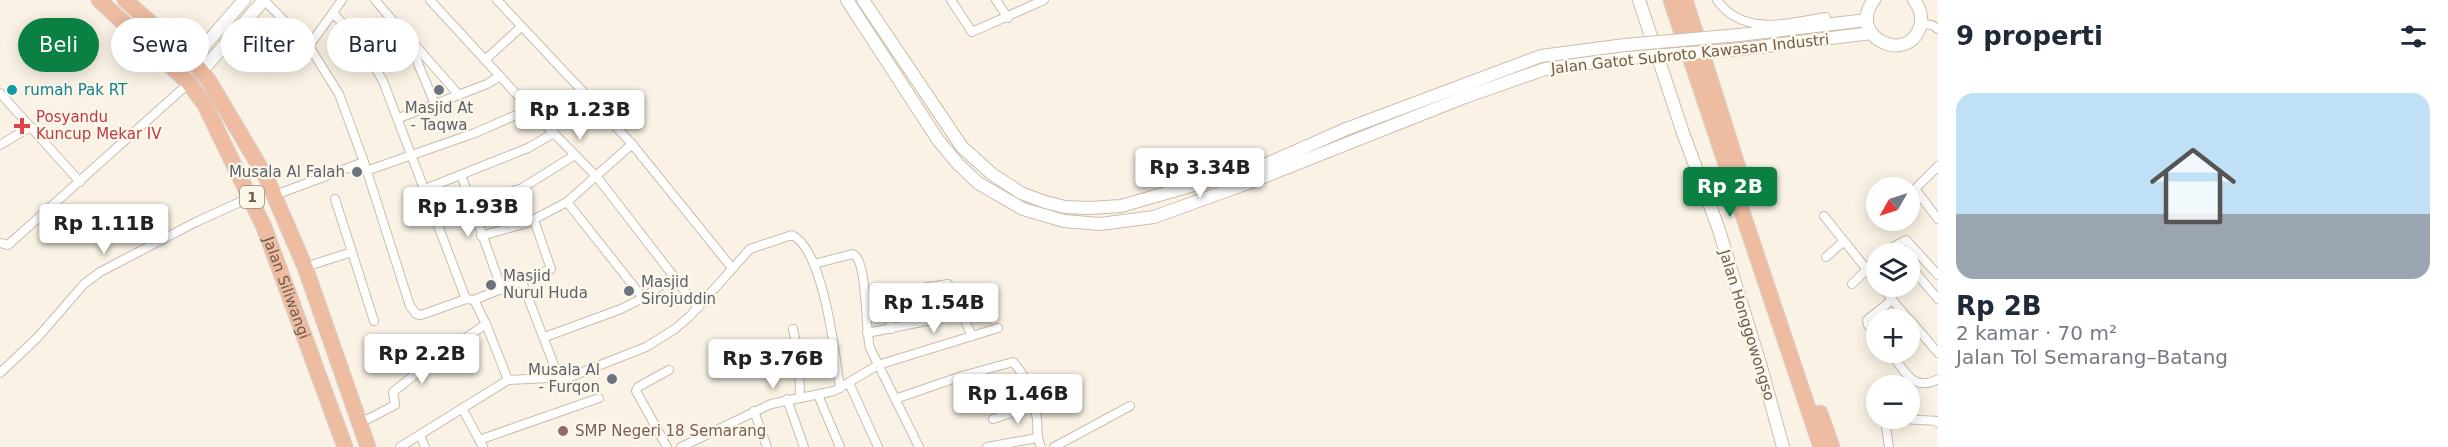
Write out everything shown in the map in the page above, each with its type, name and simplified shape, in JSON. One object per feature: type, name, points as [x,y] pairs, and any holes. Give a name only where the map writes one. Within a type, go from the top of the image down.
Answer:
[{"type":"highway","name":"Jalan Siliwangi","points":[[99,0],[184,78],[205,105],[251,197],[290,292],[345,447]]},
{"type":"highway","name":"Jalan Siliwangi","points":[[125,0],[144,18]]},
{"type":"highway","points":[[1671,0],[1821,447]]},
{"type":"highway","points":[[1685,0],[1756,224],[1832,447]]},
{"type":"highway","points":[[184,78],[190,72]]},
{"type":"highway","name":"Jalan Siliwangi","points":[[201,72],[217,91],[275,195],[304,267],[368,447]]},
{"type":"street","points":[[209,48],[244,0]]},
{"type":"street","points":[[209,53],[264,0],[282,18]]},
{"type":"street","points":[[315,38],[342,0]]},
{"type":"street","points":[[375,0],[390,18]]},
{"type":"street","points":[[430,0],[530,109],[597,177],[698,308]]},
{"type":"street","points":[[497,0],[632,144],[732,268]]},
{"type":"street","name":"Jalan Gatot Subroto Kawasan Industri","points":[[847,0],[938,140],[978,183],[1023,210],[1064,221],[1100,224],[1154,217],[1248,183],[1465,97],[1545,69],[1627,58],[1742,49],[1872,33]]},
{"type":"street","name":"Jalan Gatot Subroto Kawasan Industri","points":[[863,0],[970,156],[1021,193],[1065,207],[1089,208],[1121,206],[1267,164],[1346,129],[1535,58],[1560,52],[1827,26],[1867,20]]},
{"type":"street","points":[[951,0],[972,32],[1008,18],[1032,3],[1044,0]]},
{"type":"street","points":[[996,0],[1008,18]]},
{"type":"street","name":"Jalan Honggowongso","points":[[1639,0],[1683,133],[1718,227],[1761,367],[1782,447]]},
{"type":"street","points":[[1717,0],[1731,15],[1754,24],[1771,26],[1826,17],[1827,26]]},
{"type":"street","points":[[1874,0],[1867,12],[1867,20],[1872,33],[1883,43],[1899,45],[1913,38],[1921,24],[1920,9],[1914,0]]},
{"type":"street","points":[[333,13],[366,51],[399,118],[470,300],[486,324],[508,380]]},
{"type":"street","points":[[1921,24],[1932,25],[1938,29]]},
{"type":"street","points":[[485,60],[521,27]]},
{"type":"street","points":[[419,51],[459,95]]},
{"type":"street","points":[[315,56],[339,94],[410,306],[416,314],[421,315],[502,290],[551,269],[534,220]]},
{"type":"street","points":[[419,66],[435,104]]},
{"type":"street","points":[[399,118],[459,95],[500,76]]},
{"type":"street","points":[[0,251],[4,244],[80,182],[184,78]]},
{"type":"street","points":[[0,93],[80,182]]},
{"type":"street","points":[[275,195],[365,166],[412,156],[475,133],[530,109]]},
{"type":"street","points":[[0,145],[25,130],[33,128]]},
{"type":"street","points":[[425,189],[528,148],[554,133]]},
{"type":"street","points":[[481,236],[534,220],[567,202],[632,144]]},
{"type":"street","points":[[471,206],[522,188],[540,179],[575,155]]},
{"type":"street","points":[[1938,166],[1915,188],[1922,201],[1938,218]]},
{"type":"street","points":[[461,175],[502,290]]},
{"type":"street","points":[[0,373],[38,337],[84,284],[100,272],[196,222],[251,197]]},
{"type":"street","points":[[335,199],[374,321]]},
{"type":"street","points":[[567,202],[643,298]]},
{"type":"street","points":[[1824,216],[1866,269]]},
{"type":"street","points":[[400,447],[508,380],[570,377],[646,347],[675,329],[698,308],[750,249],[792,235],[797,238],[814,264],[824,291],[840,388]]},
{"type":"street","points":[[1826,257],[1843,242]]},
{"type":"street","points":[[304,267],[352,252]]},
{"type":"street","points":[[814,264],[856,255],[863,273],[870,348],[919,447]]},
{"type":"street","points":[[1920,255],[1938,275]]},
{"type":"street","points":[[1852,284],[1866,271]]},
{"type":"street","points":[[544,337],[643,298],[674,276]]},
{"type":"street","points":[[1920,278],[1938,299]]},
{"type":"street","points":[[522,282],[559,378]]},
{"type":"street","points":[[865,297],[948,284],[972,336]]},
{"type":"street","points":[[888,295],[891,329]]},
{"type":"street","points":[[1890,297],[1900,309]]},
{"type":"street","points":[[1881,309],[1892,300]]},
{"type":"street","points":[[867,333],[936,319]]},
{"type":"street","points":[[358,421],[368,419],[395,405],[393,392],[432,361],[486,324]]},
{"type":"street","points":[[681,447],[754,411],[787,399],[818,395],[840,388],[878,365],[998,328]]},
{"type":"street","points":[[793,329],[799,357],[801,398]]},
{"type":"street","points":[[1920,333],[1938,353]]},
{"type":"street","points":[[896,399],[1010,361],[1014,363],[1029,386],[1035,405],[1037,438],[1041,447]]},
{"type":"street","points":[[1899,363],[1908,375]]},
{"type":"street","points":[[667,447],[636,391],[638,387],[669,370]]},
{"type":"street","points":[[1920,385],[1938,379]]},
{"type":"street","points":[[849,383],[878,447]]},
{"type":"street","points":[[818,395],[840,447]]},
{"type":"street","points":[[462,408],[481,443],[599,398]]},
{"type":"street","points":[[787,399],[804,447]]},
{"type":"street","points":[[993,419],[1035,405]]},
{"type":"street","points":[[1054,447],[1130,406]]},
{"type":"street","points":[[754,411],[767,447]]},
{"type":"street","points":[[1920,420],[1938,421]]},
{"type":"street","points":[[1886,429],[1889,447]]},
{"type":"street","points":[[420,435],[425,447]]},
{"type":"street","points":[[987,447],[1037,438]]},
{"type":"place","name":"rumah Pak RT","points":[[12,90]]},
{"type":"place","name":"Masjid At - Taqwa","points":[[439,90]]},
{"type":"place","name":"Posyandu Kuncup Mekar IV","points":[[22,126]]},
{"type":"place","name":"Musala Al Falah","points":[[357,172]]},
{"type":"place","name":"Masjid Nurul Huda","points":[[491,285]]},
{"type":"place","name":"Masjid Sirojuddin","points":[[629,291]]},
{"type":"place","name":"Musala Al - Furqon","points":[[612,379]]},
{"type":"place","name":"SMP Negeri 18 Semarang","points":[[563,431]]}]
